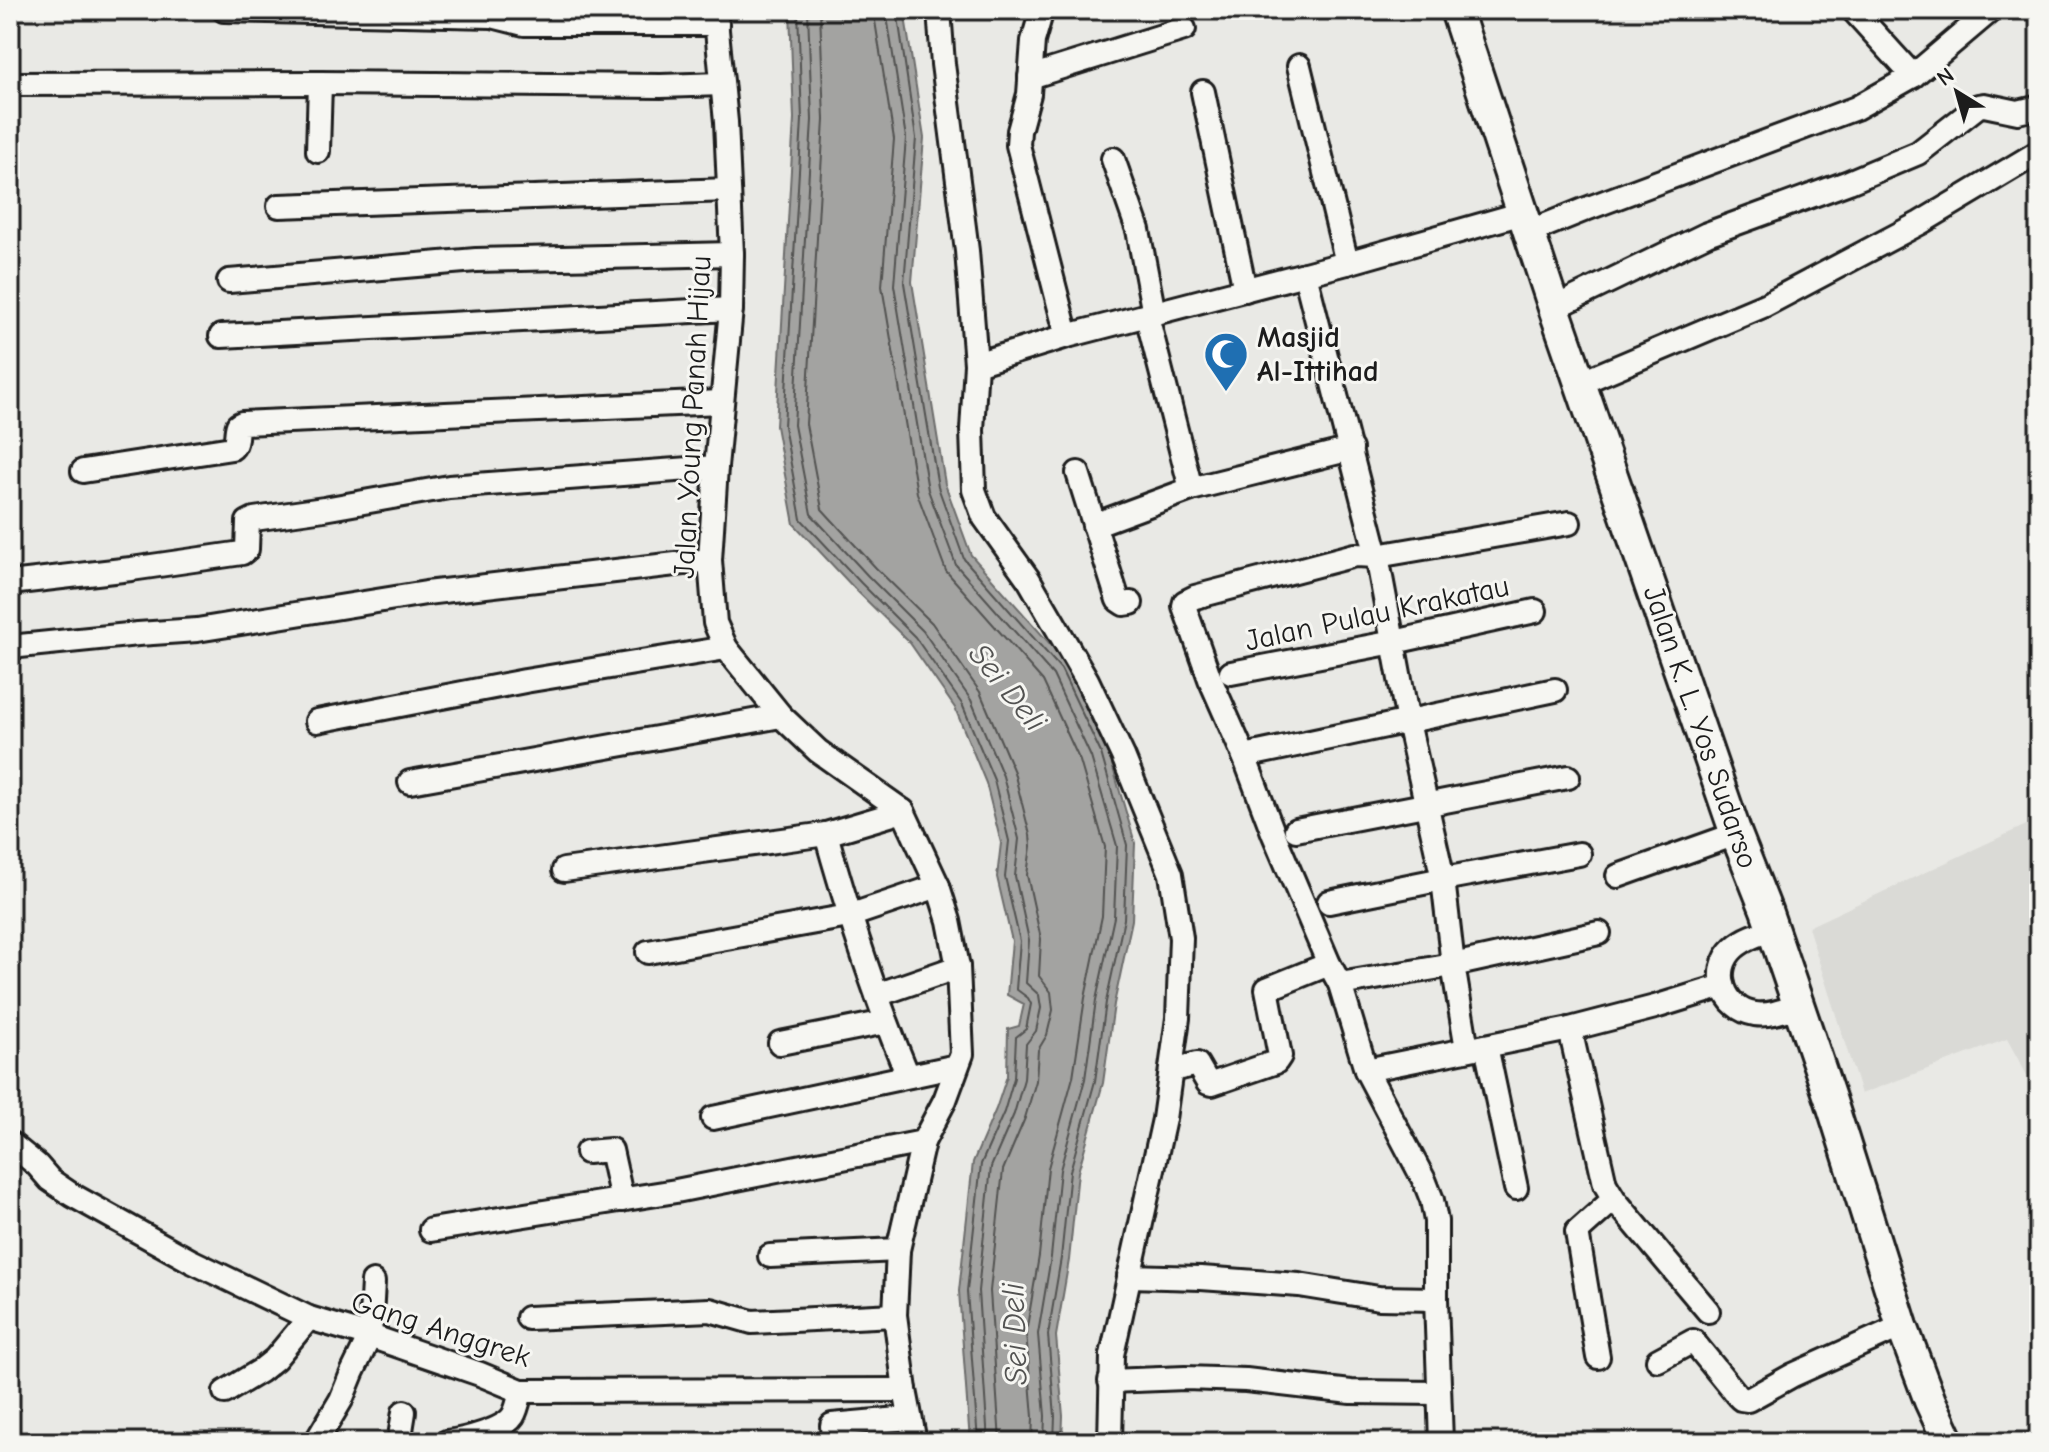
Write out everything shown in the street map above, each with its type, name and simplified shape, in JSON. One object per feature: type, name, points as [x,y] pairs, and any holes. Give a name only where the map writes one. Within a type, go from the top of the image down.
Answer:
[{"type":"highway","name":"Jalan K. L. Yos Sudarso","points":[[1456,10],[1554,308],[1830,1098],[1902,1326],[1949,1442]]},
{"type":"street","points":[[224,10],[492,16],[524,24],[716,17]]},
{"type":"street","points":[[939,10],[967,251],[976,364],[972,430],[974,490],[984,517],[1029,580],[1087,680],[1123,756],[1171,874],[1181,938],[1178,1018],[1164,1119],[1112,1355],[1110,1442]]},
{"type":"street","points":[[1042,10],[1033,41],[1029,94],[1018,145],[1067,336]]},
{"type":"street","points":[[1853,10],[1913,76]]},
{"type":"street","points":[[976,364],[1067,336],[1347,263],[1586,209],[1856,108],[1913,76],[1991,10]]},
{"type":"street","name":"Jalan Young Panah Hijau","points":[[716,17],[726,122],[732,254],[731,309],[710,560],[715,623],[726,648],[781,716],[818,751],[903,811],[938,886],[958,967],[962,1054],[945,1100],[923,1142],[898,1250],[895,1315],[915,1442]]},
{"type":"street","points":[[1030,77],[1184,29]]},
{"type":"street","points":[[1299,66],[1347,263]]},
{"type":"street","points":[[318,151],[320,83]]},
{"type":"street","points":[[10,84],[722,84]]},
{"type":"street","points":[[1203,92],[1245,290]]},
{"type":"street","points":[[1554,308],[1707,234],[1918,153],[1978,106],[2018,112],[2039,107]]},
{"type":"street","points":[[1580,383],[1765,305],[1920,223],[2037,153]]},
{"type":"street","points":[[1113,159],[1138,230],[1150,315],[1191,489]]},
{"type":"street","points":[[279,206],[729,190]]},
{"type":"street","points":[[229,281],[476,260],[732,254]]},
{"type":"street","points":[[1305,274],[1377,556],[1408,722],[1443,879],[1453,965],[1516,1188]]},
{"type":"street","points":[[221,336],[731,309]]},
{"type":"street","points":[[83,471],[232,448],[236,429],[242,423],[721,402]]},
{"type":"street","points":[[1094,525],[1191,489],[1351,449]]},
{"type":"street","points":[[10,583],[242,553],[247,549],[248,522],[254,519],[449,487],[716,467]]},
{"type":"street","points":[[1078,473],[1118,600],[1124,604],[1131,603]]},
{"type":"street","points":[[1441,1442],[1436,1221],[1432,1200],[1366,1070],[1340,984],[1210,679],[1184,611],[1185,602],[1355,555],[1377,556],[1569,523]]},
{"type":"street","points":[[10,647],[197,630],[426,593],[710,560]]},
{"type":"street","name":"Jalan Pulau Krakatau","points":[[1231,673],[1535,611]]},
{"type":"street","points":[[317,721],[525,681],[726,648]]},
{"type":"street","points":[[1244,756],[1555,690]]},
{"type":"street","points":[[410,782],[781,716]]},
{"type":"street","points":[[1296,830],[1568,777]]},
{"type":"street","points":[[564,870],[826,834],[903,811]]},
{"type":"street","points":[[826,834],[849,916],[908,1076]]},
{"type":"street","points":[[1618,876],[1736,834]]},
{"type":"street","points":[[1329,902],[1579,854]]},
{"type":"street","points":[[648,952],[849,916],[938,886]]},
{"type":"street","points":[[1773,930],[1732,950],[1723,965],[1723,986],[1729,1000],[1755,1014],[1798,1006]]},
{"type":"street","points":[[1340,984],[1453,965],[1599,933]]},
{"type":"street","points":[[1172,1070],[1197,1064],[1208,1083],[1212,1084],[1276,1062],[1280,1056],[1267,989],[1329,964]]},
{"type":"street","points":[[877,995],[958,967]]},
{"type":"street","points":[[1366,1070],[1570,1029],[1723,986]]},
{"type":"street","points":[[780,1043],[886,1022]]},
{"type":"street","points":[[1570,1029],[1605,1184],[1614,1199],[1708,1311]]},
{"type":"street","points":[[713,1118],[957,1066]]},
{"type":"street","points":[[431,1230],[676,1191],[923,1142]]},
{"type":"street","name":"Gang Anggrek","points":[[10,1143],[50,1180],[72,1195],[191,1261],[309,1318],[370,1336],[521,1391],[905,1390]]},
{"type":"street","points":[[587,1152],[611,1150],[622,1200]]},
{"type":"street","points":[[1598,1357],[1577,1232],[1614,1199]]},
{"type":"street","points":[[770,1256],[898,1250]]},
{"type":"street","points":[[1129,1276],[1299,1285],[1379,1298],[1436,1299]]},
{"type":"street","points":[[316,1442],[341,1400],[370,1336],[373,1282]]},
{"type":"street","points":[[528,1318],[710,1310],[752,1322],[895,1315]]},
{"type":"street","points":[[225,1392],[275,1359],[309,1318]]},
{"type":"street","points":[[1658,1360],[1693,1341],[1737,1395],[1748,1400],[1793,1375],[1902,1326]]},
{"type":"street","points":[[1110,1381],[1185,1378],[1246,1380],[1351,1392],[1439,1393]]},
{"type":"street","points":[[447,1442],[463,1440],[504,1425],[513,1416],[521,1391]]},
{"type":"street","points":[[402,1442],[404,1412]]},
{"type":"street","points":[[833,1442],[832,1425],[910,1418]]},
{"type":"shaded area","points":[[2039,819],[2039,1097],[2007,1039],[1861,1094],[1808,927]]},
{"type":"water","name":"Sei Deli","points":[[790,10],[904,10],[924,138],[912,282],[945,484],[971,555],[1068,664],[1108,751],[1135,843],[1132,920],[1114,1004],[1103,1083],[1078,1172],[1069,1260],[1056,1336],[1063,1416],[1062,1442],[970,1442],[959,1291],[973,1162],[1007,1076],[1008,1029],[1019,1026],[1024,1004],[1007,995],[1012,941],[997,877],[1001,843],[986,783],[955,708],[910,643],[794,524],[776,426],[794,119]]},
{"type":"place","name":"Masjid Al-Ittihad","points":[[1226,393]]}]
